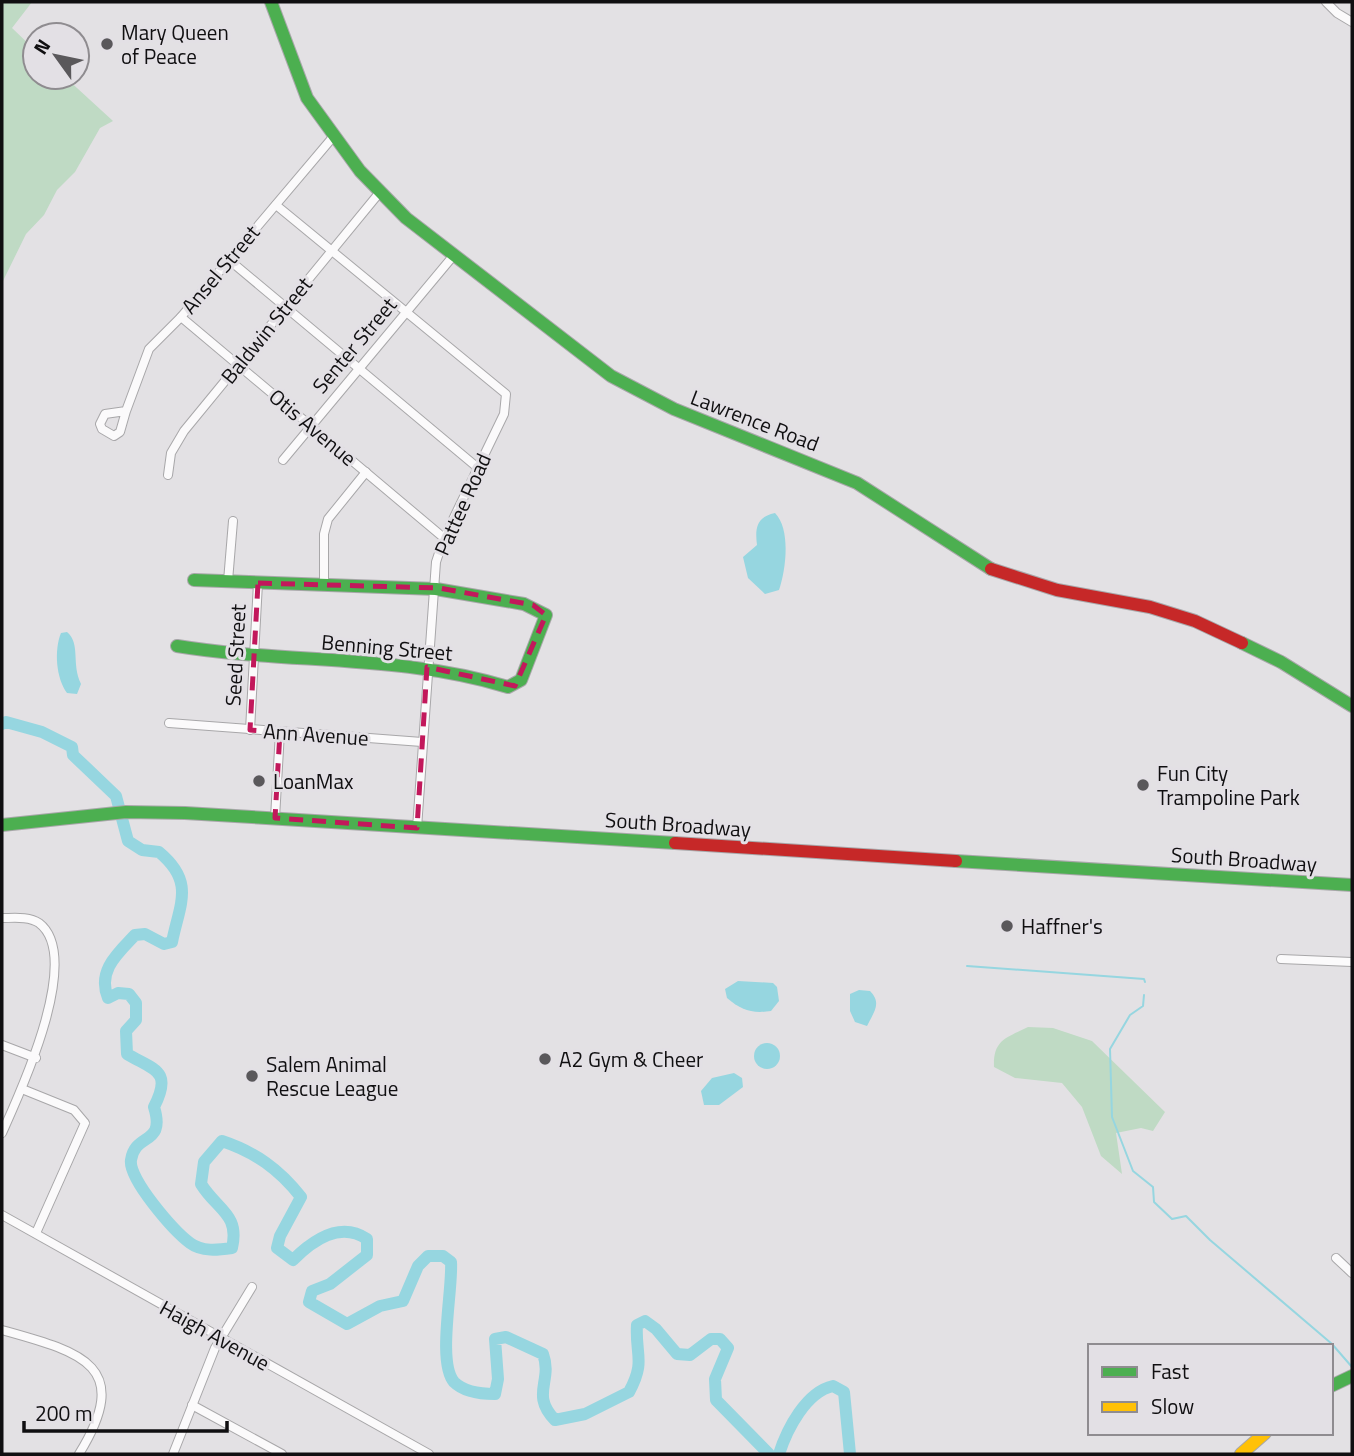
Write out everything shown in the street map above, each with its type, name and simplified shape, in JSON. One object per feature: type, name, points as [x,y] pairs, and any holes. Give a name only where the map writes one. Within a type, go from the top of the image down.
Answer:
[{"type":"street","name":"Lawrence Road","points":[[271,2],[300,84],[334,137],[380,192],[406,218],[611,376],[674,409],[857,483],[996,572],[1037,585],[1150,607],[1195,621],[1281,662],[1352,706]]},
{"type":"street","points":[[1326,2],[1352,22]]},
{"type":"street","name":"Ansel Street","points":[[126,411],[147,352],[181,317],[334,137]]},
{"type":"street","name":"Baldwin Street","points":[[169,475],[170,453],[176,441],[380,192]]},
{"type":"street","points":[[276,205],[406,312]]},
{"type":"street","name":"Senter Street","points":[[283,460],[454,255]]},
{"type":"street","points":[[228,259],[478,468]]},
{"type":"street","name":"Pattee Road","points":[[406,312],[506,394],[504,414],[444,538],[436,562],[426,668],[417,828]]},
{"type":"street","name":"Otis Avenue","points":[[181,317],[444,538]]},
{"type":"street","points":[[324,584],[324,534],[328,519],[366,472]]},
{"type":"street","points":[[228,582],[233,521]]},
{"type":"street","points":[[194,580],[433,588]]},
{"type":"street","name":"Seed Street","points":[[250,730],[258,583]]},
{"type":"street","name":"Benning Street","points":[[177,646],[213,653],[426,668],[463,673],[508,687],[515,686],[521,680],[543,630],[546,615],[533,606],[433,588]]},
{"type":"street","name":"Ann Avenue","points":[[169,723],[422,742]]},
{"type":"street","points":[[275,818],[280,732]]},
{"type":"street","name":"South Broadway","points":[[2,825],[126,812],[275,818],[1352,885]]},
{"type":"street","points":[[2,918],[33,920],[45,930],[52,955],[46,1023],[36,1058],[2,1133]]},
{"type":"street","points":[[1281,959],[1352,962]]},
{"type":"street","points":[[2,1045],[36,1058]]},
{"type":"street","points":[[22,1089],[74,1110],[83,1118],[81,1137],[36,1233]]},
{"type":"street","name":"Haigh Avenue","points":[[2,1215],[425,1453]]},
{"type":"street","points":[[1336,1258],[1352,1273]]},
{"type":"street","points":[[173,1454],[220,1338],[252,1287]]},
{"type":"street","points":[[2,1330],[71,1354],[96,1373],[103,1388],[103,1405],[95,1427],[79,1454]]},
{"type":"street","points":[[1333,1385],[1352,1376]]},
{"type":"street","points":[[192,1405],[282,1454]]},
{"type":"street","points":[[1241,1454],[1263,1435]]},
{"type":"highlighted area","points":[[258,583],[439,588],[533,605],[546,615],[515,686],[427,667],[417,828],[275,818],[280,732],[250,730]]},
{"type":"green space","points":[[2,2],[32,2],[12,28],[21,37],[21,91],[80,91],[113,121],[100,128],[75,172],[57,190],[44,215],[26,234],[2,283]]},
{"type":"green space","points":[[1028,1027],[1053,1028],[1092,1041],[1165,1112],[1153,1131],[1141,1128],[1116,1133],[1122,1174],[1101,1156],[1082,1107],[1062,1083],[1015,1078],[994,1067],[996,1051],[1002,1041]]},
{"type":"water","points":[[775,513],[780,520],[785,539],[784,572],[779,590],[765,594],[748,578],[743,557],[757,545],[756,534],[760,521]]},
{"type":"water","points":[[67,632],[74,642],[81,684],[77,694],[67,693],[58,672],[59,640],[61,633]]},
{"type":"water","points":[[738,981],[773,983],[777,987],[779,1001],[771,1011],[758,1012],[737,1006],[727,998],[725,989]]},
{"type":"water","points":[[859,990],[870,991],[876,1000],[876,1008],[867,1026],[855,1022],[850,1011],[850,994]]},
{"type":"water","points":[[767,1043],[776,1047],[780,1056],[776,1065],[767,1069],[758,1065],[754,1056],[758,1047]]},
{"type":"water","points":[[734,1073],[742,1078],[743,1087],[719,1105],[704,1105],[701,1091],[712,1078]]},
{"type":"waterway","points":[[2,724],[6,722],[42,732],[72,747],[73,755],[116,796],[128,841],[142,850],[159,852],[170,863],[181,883],[181,904],[172,942],[164,944],[145,934],[135,935],[107,971],[105,988],[108,998],[118,993],[129,994],[136,1003],[136,1020],[126,1031],[127,1054],[152,1068],[161,1078],[162,1085],[154,1107],[156,1128],[134,1151],[132,1169],[153,1204],[183,1237],[195,1246],[205,1249],[232,1248],[234,1237],[230,1220],[201,1184],[204,1162],[222,1141],[234,1145],[266,1163],[301,1197],[280,1236],[277,1248],[293,1260],[318,1240],[337,1232],[357,1234],[367,1239],[367,1255],[330,1284],[312,1291],[309,1302],[347,1324],[380,1306],[403,1301],[418,1266],[428,1256],[443,1256],[451,1262],[446,1342],[449,1372],[454,1382],[468,1390],[495,1394],[498,1379],[495,1339],[506,1337],[543,1354],[546,1372],[544,1403],[555,1420],[585,1414],[629,1392],[637,1373],[639,1358],[637,1325],[645,1321],[656,1329],[677,1354],[690,1355],[711,1339],[720,1339],[728,1348],[715,1379],[716,1400],[769,1454]]},
{"type":"waterway","points":[[967,966],[1144,979],[1145,982]]},
{"type":"waterway","points":[[1144,995],[1143,1006],[1130,1015],[1110,1049],[1112,1117],[1133,1171],[1153,1187],[1154,1202],[1172,1219],[1186,1216],[1210,1240],[1332,1344]]},
{"type":"waterway","points":[[1333,1345],[1352,1367]]},
{"type":"waterway","points":[[779,1454],[792,1423],[806,1404],[814,1396],[833,1386],[844,1392],[850,1454]]},
{"type":"traffic: fast","points":[[271,2],[307,98],[360,171],[406,218],[611,376],[674,409],[857,483],[991,569]]},
{"type":"traffic: fast","points":[[177,646],[218,652],[426,669],[508,687],[521,680],[546,615],[524,604],[436,589],[194,580]]},
{"type":"traffic: fast","points":[[1242,643],[1281,662],[1352,706]]},
{"type":"traffic: fast","points":[[2,825],[126,812],[185,813],[675,843]]},
{"type":"traffic: fast","points":[[956,861],[1352,885]]},
{"type":"traffic: fast","points":[[1333,1385],[1352,1376]]},
{"type":"traffic: slow","points":[[1241,1454],[1263,1435]]},
{"type":"traffic: jam","points":[[991,569],[1057,590],[1150,607],[1195,621],[1242,643]]},
{"type":"traffic: jam","points":[[675,843],[956,861]]},
{"type":"place","name":"Mary Queen of Peace","points":[[107,44]]},
{"type":"place","name":"LoanMax","points":[[259,781]]},
{"type":"place","name":"Fun City Trampoline Park","points":[[1143,785]]},
{"type":"place","name":"Haffner's","points":[[1007,926]]},
{"type":"place","name":"A2 Gym & Cheer","points":[[545,1059]]},
{"type":"place","name":"Salem Animal Rescue League","points":[[252,1076]]}]
